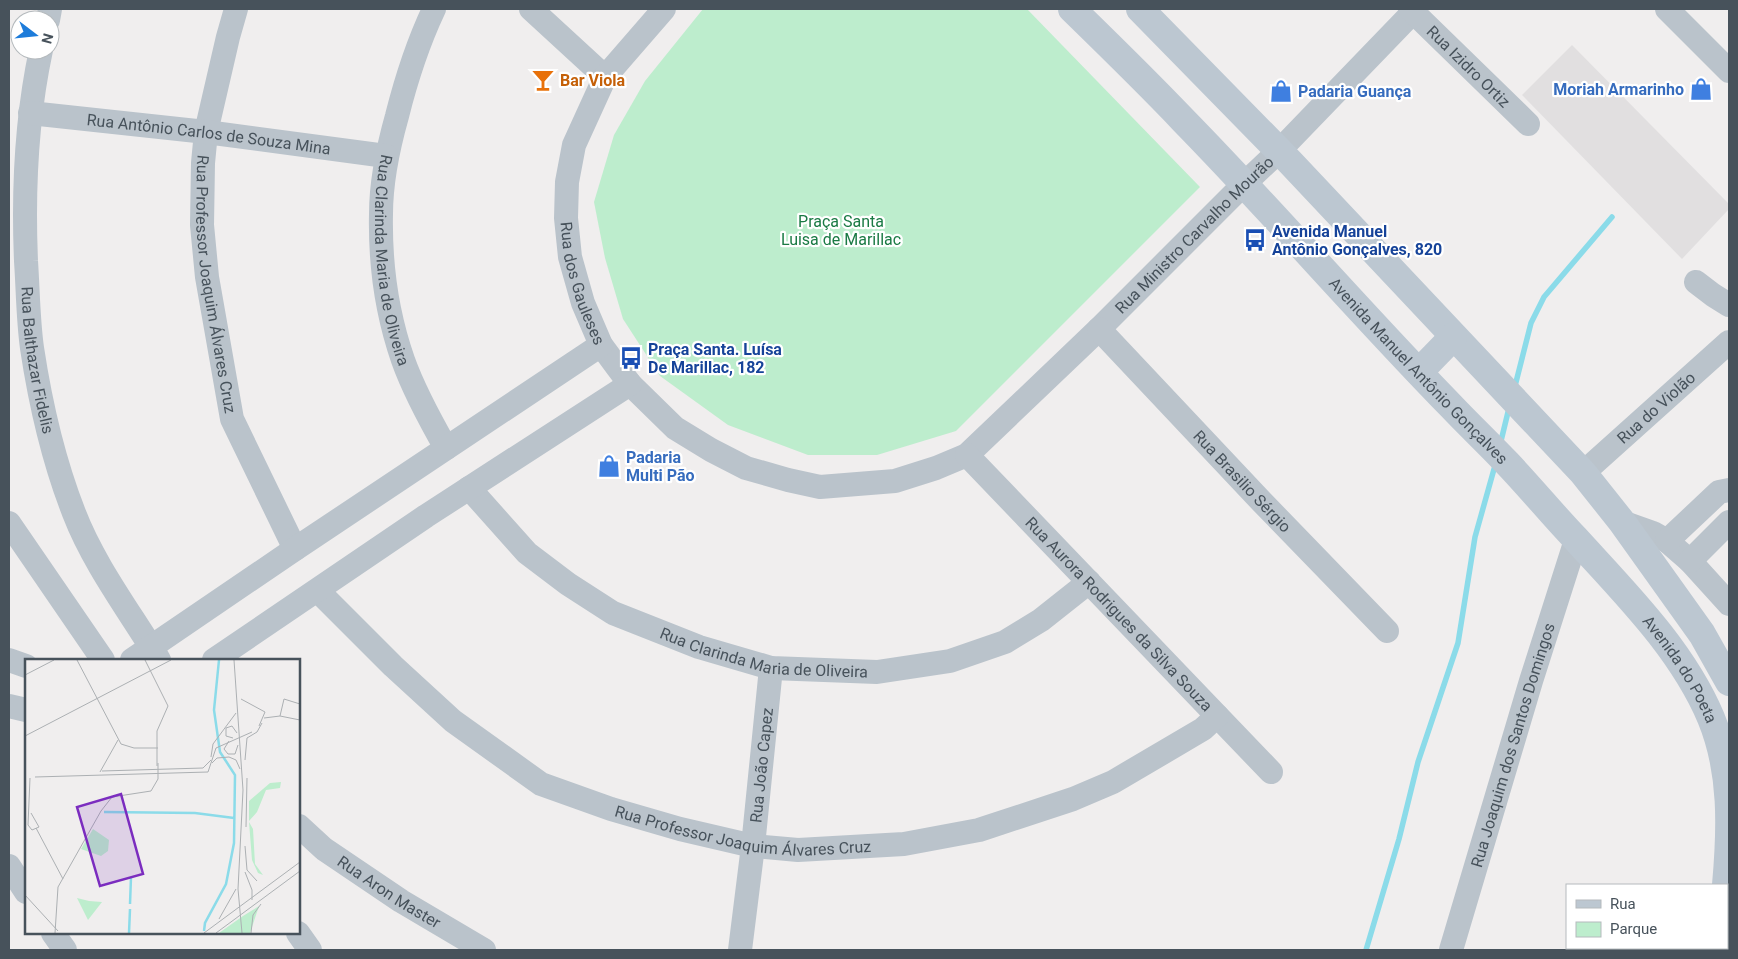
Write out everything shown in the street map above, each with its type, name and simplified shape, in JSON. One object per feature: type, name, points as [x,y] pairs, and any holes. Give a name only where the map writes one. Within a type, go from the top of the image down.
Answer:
[{"type":"main road","name":"Avenida Manuel Antônio Gonçalves","points":[[1072,9],[1185,121],[1418,372],[1507,463],[1576,540]]},
{"type":"main road","points":[[1140,9],[1279,151],[1582,473],[1622,522],[1702,634],[1729,682]]},
{"type":"main road","points":[[1418,372],[1453,336]]},
{"type":"main road","name":"Avenida do Poeta","points":[[1576,540],[1607,572],[1654,628],[1677,659],[1710,718],[1720,742],[1727,775],[1729,852],[1726,884]]},
{"type":"street","name":"Rua Professor Joaquim Álvares Cruz","points":[[236,9],[206,132],[203,163],[202,225],[207,277],[232,419],[294,549]]},
{"type":"street","name":"Rua Clarinda Maria de Oliveira","points":[[434,9],[414,59],[386,156],[381,213],[384,268],[392,322],[403,360],[420,402],[446,448]]},
{"type":"street","points":[[531,9],[605,77]]},
{"type":"street","name":"Rua dos Gauleses","points":[[664,9],[605,77],[574,145],[567,182],[566,218],[570,257],[583,303],[601,345],[630,384],[675,428],[746,468],[820,487],[895,481],[936,468],[967,455]]},
{"type":"street","points":[[1667,9],[1729,71]]},
{"type":"street","name":"Rua Ministro Carvalho Mourão","points":[[967,455],[1099,329],[1279,151],[1413,10]]},
{"type":"street","name":"Rua Izidro Ortiz","points":[[1413,10],[1528,124]]},
{"type":"street","name":"Rua Balthazar Fidelis","points":[[39,60],[30,113],[25,175],[25,229],[32,347],[50,436],[74,513],[97,560],[155,653]]},
{"type":"street","name":"Rua Antônio Carlos de Souza Mina","points":[[30,113],[206,132],[386,156]]},
{"type":"street","points":[[1696,282],[1712,295],[1729,305]]},
{"type":"street","name":"Rua Brasilio Sérgio","points":[[1099,329],[1387,631]]},
{"type":"street","name":"Rua do Violão","points":[[1582,473],[1729,342]]},
{"type":"street","points":[[135,659],[155,653],[294,549],[601,345]]},
{"type":"street","points":[[216,659],[469,488],[630,384]]},
{"type":"street","name":"Rua Aurora Rodrigues da Silva Souza","points":[[967,455],[1271,772]]},
{"type":"street","name":"Rua Clarinda Maria de Oliveira","points":[[469,488],[527,553],[568,584],[613,613],[699,647],[771,668],[877,672],[950,660],[1005,642],[1041,620],[1088,582]]},
{"type":"street","points":[[1667,541],[1719,492],[1729,490]]},
{"type":"street","points":[[1622,522],[1646,530],[1667,541],[1690,561],[1729,604]]},
{"type":"street","points":[[1690,561],[1729,522]]},
{"type":"street","points":[[9,523],[102,659]]},
{"type":"street","name":"Rua Joaquim dos Santos Domingos","points":[[1451,950],[1530,681],[1576,540]]},
{"type":"street","name":"Rua Professor Joaquim Álvares Cruz","points":[[318,591],[393,666],[453,721],[541,784],[611,809],[680,829],[753,846],[798,850],[904,844],[979,830],[1074,799],[1113,782],[1203,728],[1217,716]]},
{"type":"street","points":[[9,660],[25,666]]},
{"type":"street","name":"Rua João Capez","points":[[740,950],[753,846],[771,668]]},
{"type":"street","points":[[9,706],[25,710]]},
{"type":"street","name":"Rua Aron Master","points":[[300,827],[324,849],[401,901],[484,950]]},
{"type":"street","points":[[9,866],[25,890]]},
{"type":"street","points":[[54,934],[65,950]]},
{"type":"street","points":[[299,934],[310,950]]},
{"type":"shaded area","points":[[1572,45],[1729,204],[1729,209],[1682,259],[1522,95]]},
{"type":"green space","name":"Praça Santa Luisa de Marillac","points":[[703,9],[1027,9],[1200,187],[956,431],[877,455],[808,455],[728,425],[660,376],[623,319],[605,258],[594,202],[614,135],[645,81]]},
{"type":"waterway","points":[[1514,390],[1531,323],[1544,297],[1612,217]]},
{"type":"waterway","points":[[1500,445],[1509,408]]},
{"type":"waterway","points":[[1366,950],[1399,839],[1418,762],[1458,643],[1475,537],[1496,462]]},
{"type":"place","name":"Bar Viola","points":[[543,80]]},
{"type":"place","name":"Moriah Armarinho","points":[[1701,89]]},
{"type":"place","name":"Padaria Guança","points":[[1281,91]]},
{"type":"place","name":"Avenida Manuel Antônio Gonçalves, 820","points":[[1255,240]]},
{"type":"place","name":"Praça Santa. Luísa De Marillac, 182","points":[[631,358]]},
{"type":"place","name":"Padaria Multi Pão","points":[[609,466]]}]
